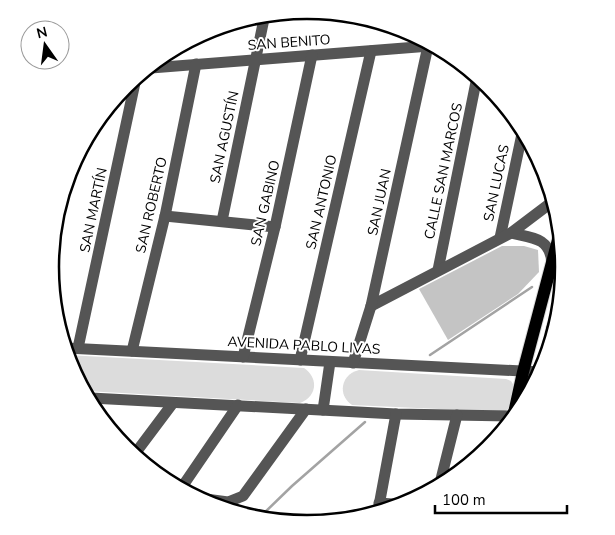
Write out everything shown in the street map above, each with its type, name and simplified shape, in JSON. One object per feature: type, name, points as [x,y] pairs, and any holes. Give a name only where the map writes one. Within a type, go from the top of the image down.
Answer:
[{"type":"main road","points":[[515,404],[556,248]]},
{"type":"street","name":"SAN AGUSTÍN","points":[[222,221],[263,23]]},
{"type":"street","name":"SAN BENITO","points":[[160,67],[422,47]]},
{"type":"street","name":"SAN JUAN","points":[[353,363],[371,306],[428,50]]},
{"type":"street","name":"SAN ANTONIO","points":[[300,360],[371,51]]},
{"type":"street","name":"SAN GABINO","points":[[243,357],[275,226],[312,55]]},
{"type":"street","name":"SAN ROBERTO","points":[[132,351],[164,216],[196,64]]},
{"type":"street","name":"CALLE SAN MARCOS","points":[[438,270],[476,84]]},
{"type":"street","name":"SAN MARTÍN","points":[[78,348],[133,91]]},
{"type":"street","name":"SAN LUCAS","points":[[505,236],[521,140]]},
{"type":"street","points":[[371,306],[505,236],[548,205]]},
{"type":"street","points":[[535,238],[538,213]]},
{"type":"street","points":[[164,216],[275,226]]},
{"type":"street","points":[[505,236],[535,238],[547,245],[551,252],[552,262]]},
{"type":"street","name":"AVENIDA PABLO LIVAS","points":[[72,348],[533,372]]},
{"type":"street","points":[[322,410],[330,362]]},
{"type":"street","points":[[100,403],[238,405],[396,414],[508,414]]},
{"type":"street","points":[[138,450],[173,403]]},
{"type":"street","points":[[184,484],[238,405]]},
{"type":"street","points":[[224,501],[239,499],[246,494],[306,409]]},
{"type":"street","points":[[378,506],[396,414]]},
{"type":"street","points":[[441,477],[456,415]]},
{"type":"shaded area","points":[[75,355],[304,368],[312,377],[314,387],[310,396],[300,403],[92,391]]},
{"type":"shaded area","points":[[359,370],[506,379],[511,381],[516,389],[512,406],[504,412],[352,405],[344,396],[343,385],[348,376]]},
{"type":"building","points":[[502,246],[524,246],[538,250],[539,272],[518,294],[448,340],[419,289]]},
{"type":"waterway","points":[[430,355],[532,287]]},
{"type":"waterway","points":[[265,512],[365,422]]}]
